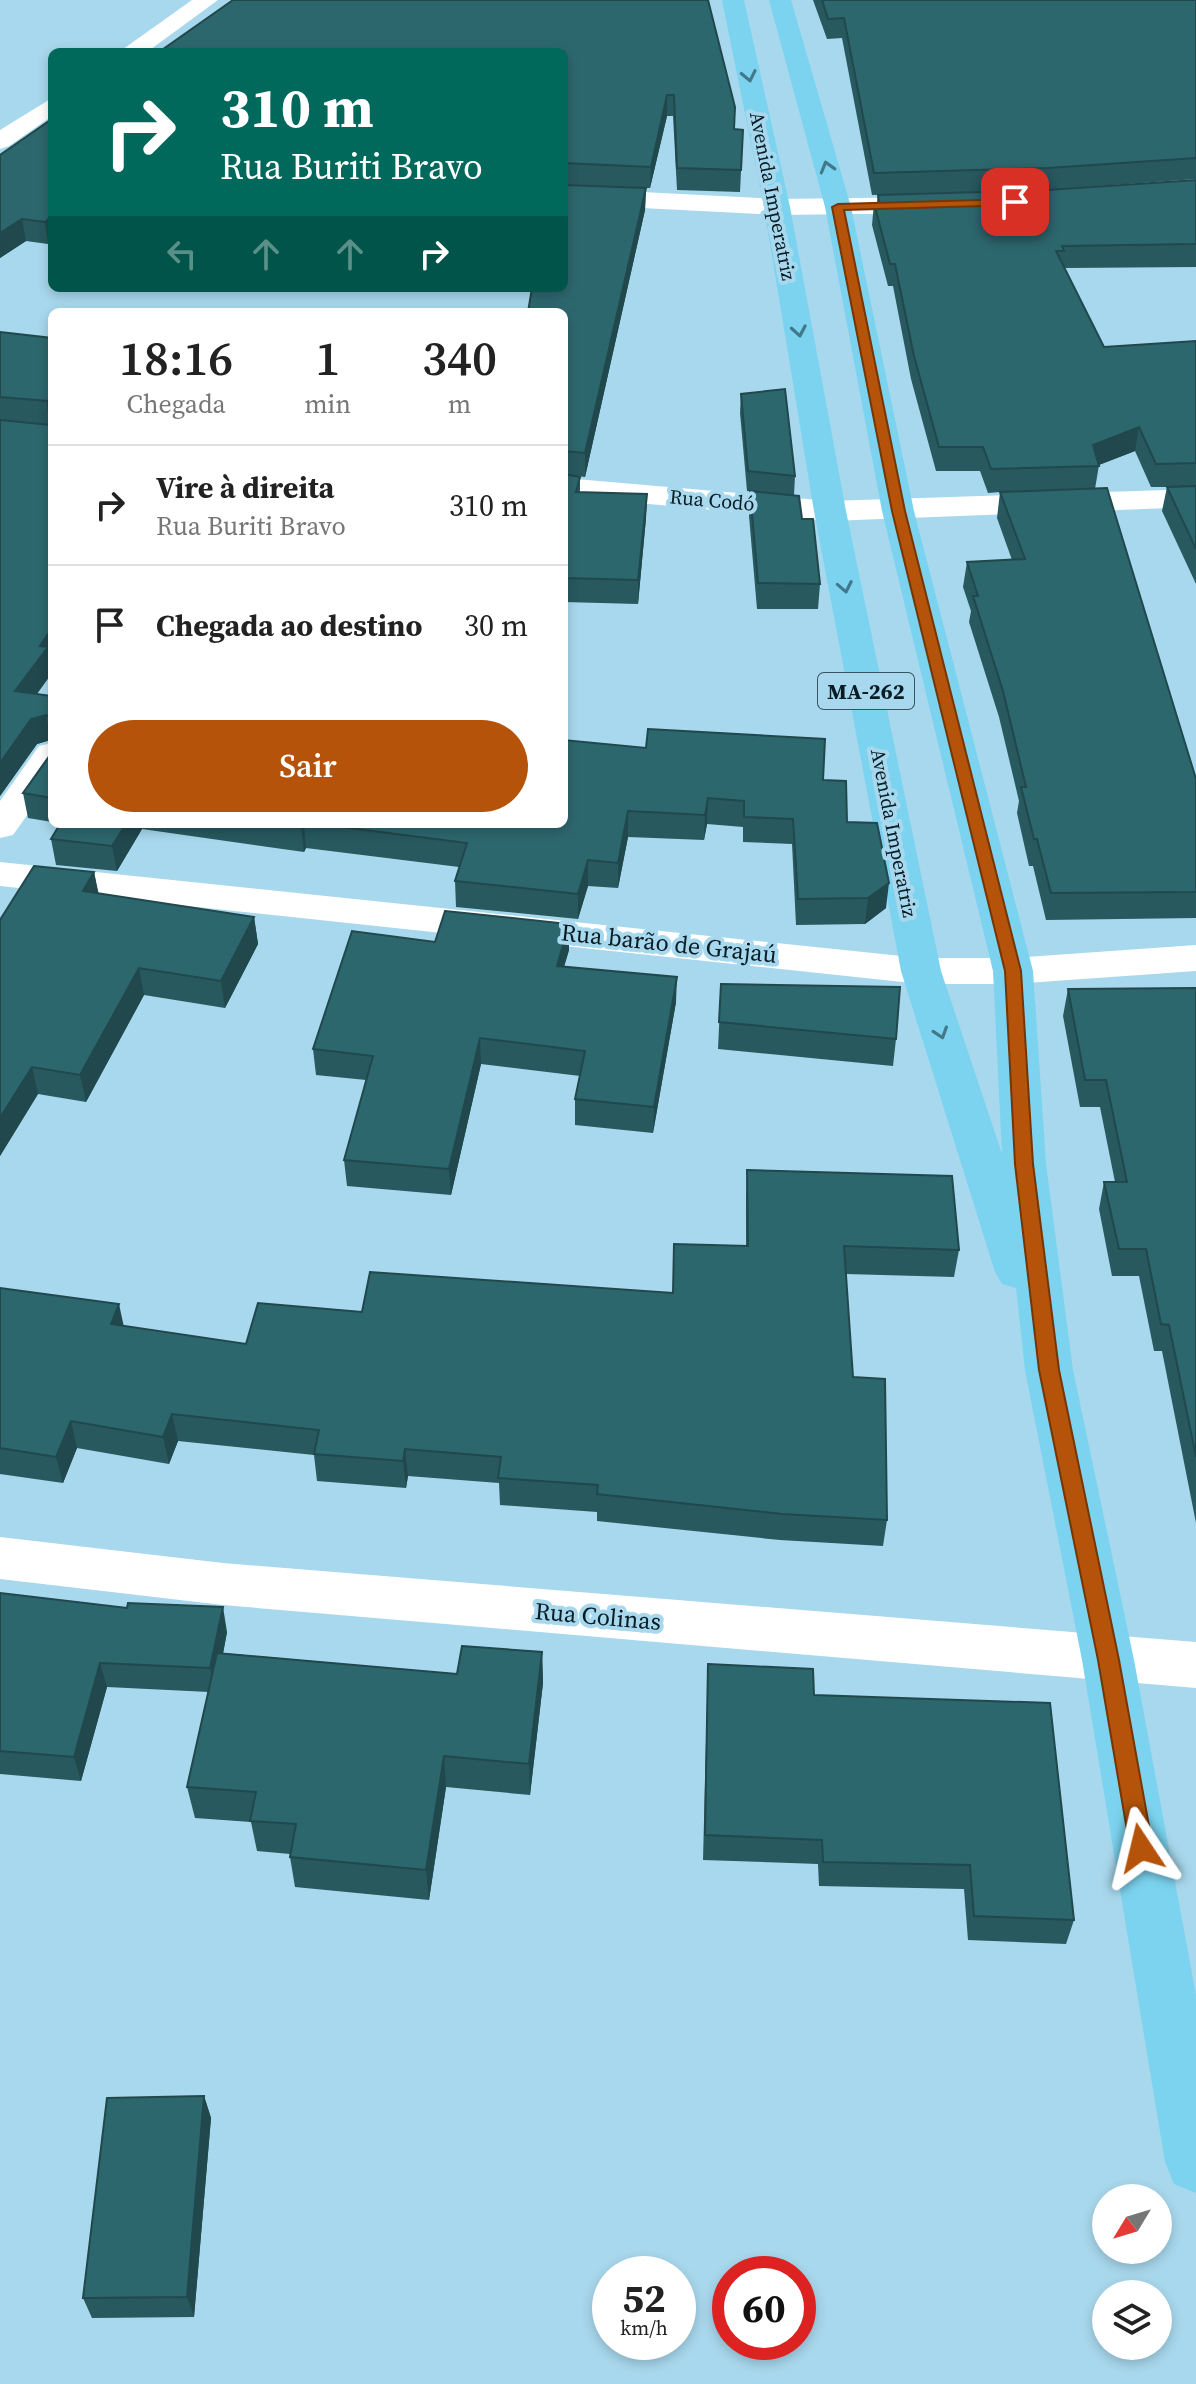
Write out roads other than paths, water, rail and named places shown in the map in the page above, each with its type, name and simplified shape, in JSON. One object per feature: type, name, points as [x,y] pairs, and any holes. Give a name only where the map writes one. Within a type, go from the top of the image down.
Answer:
[{"type":"main road","name":"Avenida Imperatriz","points":[[733,0],[777,207],[830,511],[921,971],[1049,1370]]},
{"type":"main road","name":"Avenida Imperatriz","points":[[780,0],[838,207],[898,511],[1013,971],[1024,1164],[1049,1370],[1108,1660],[1196,2162]]},
{"type":"street","points":[[137,48],[207,0]]},
{"type":"street","points":[[1,139],[48,108]]},
{"type":"street","points":[[1,139],[40,143]]},
{"type":"street","points":[[568,196],[777,207],[965,204]]},
{"type":"street","name":"Rua Codó","points":[[568,487],[830,511],[898,511],[1196,498]]},
{"type":"street","points":[[0,827],[48,760]]},
{"type":"street","name":"Rua barão de Grajaú","points":[[0,874],[921,971],[1013,971],[1196,958]]},
{"type":"street","name":"Rua Colinas","points":[[0,1558],[223,1584],[1196,1665]]}]
